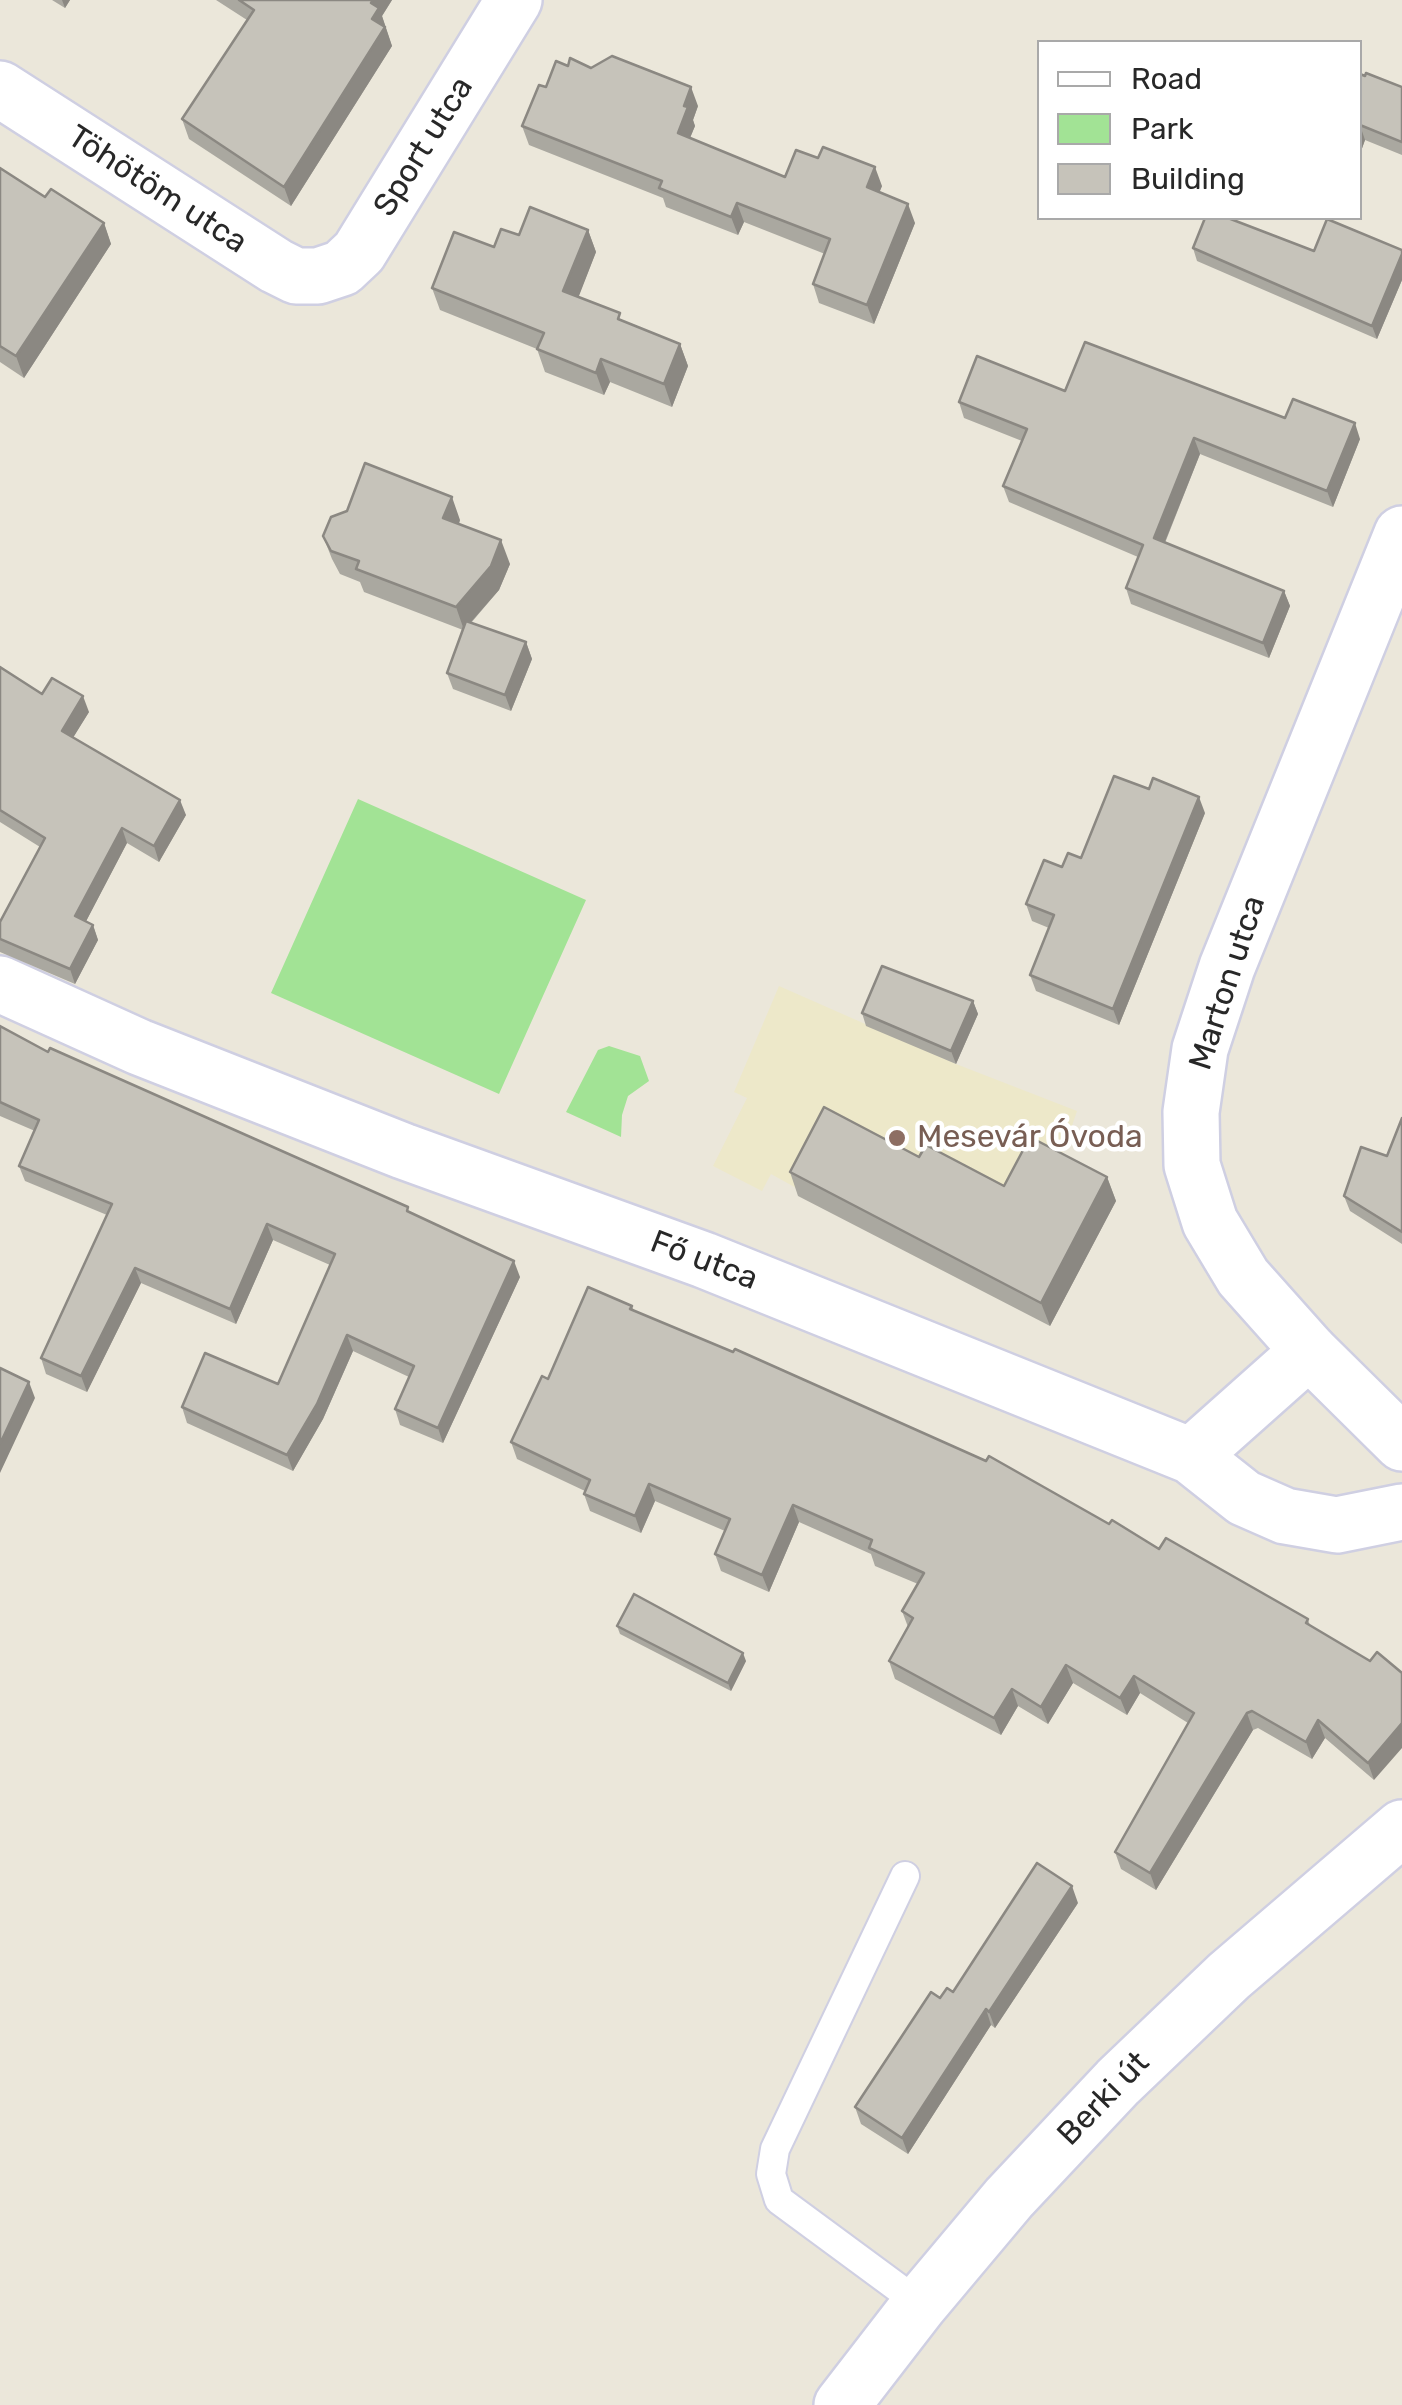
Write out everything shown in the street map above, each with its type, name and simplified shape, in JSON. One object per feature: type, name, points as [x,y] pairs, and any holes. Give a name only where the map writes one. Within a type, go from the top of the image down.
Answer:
[{"type":"street","name":"Sport utca","points":[[318,276],[342,268],[360,252],[514,0]]},
{"type":"street","name":"Töhötöm utca","points":[[0,89],[276,266],[296,276],[318,276]]},
{"type":"street","name":"Marton utca","points":[[1402,534],[1227,967],[1200,1049],[1192,1112],[1192,1165],[1210,1222],[1243,1277],[1309,1352],[1402,1443]]},
{"type":"street","name":"Fő utca","points":[[0,984],[156,1054],[704,1260],[1191,1456],[1244,1498],[1285,1516],[1336,1525],[1402,1512]]},
{"type":"street","points":[[1191,1456],[1309,1352]]},
{"type":"street","name":"Berki út","points":[[842,2405],[1009,2198],[1118,2082],[1229,1976],[1402,1828]]},
{"type":"lane","points":[[905,1876],[775,2149],[771,2174],[779,2200],[920,2304]]},
{"type":"shaded area","name":"Mesevár Óvoda","points":[[779,986],[956,1064],[1077,1111],[1057,1170],[1116,1201],[800,1190],[771,1174],[762,1191],[713,1166],[747,1098],[734,1092]]},
{"type":"green space","points":[[358,799],[586,900],[499,1094],[271,993]]},
{"type":"green space","points":[[609,1046],[640,1056],[649,1081],[628,1096],[621,1137],[566,1112],[598,1050]]},
{"type":"building","points":[[239,0],[373,0],[371,3],[379,8],[372,19],[385,27],[284,187],[182,119],[254,10]]},
{"type":"building","points":[[612,56],[691,87],[678,133],[785,177],[796,150],[818,158],[823,147],[875,167],[867,187],[908,204],[867,305],[813,284],[830,239],[737,203],[731,217],[659,188],[662,181],[522,126],[539,85],[546,87],[556,61],[568,66],[570,58],[591,68]]},
{"type":"building","points":[[1366,73],[1402,87],[1402,142],[1362,126],[1362,75]]},
{"type":"building","points":[[0,168],[45,197],[51,189],[104,223],[16,356],[0,346]]},
{"type":"building","points":[[530,207],[588,230],[563,291],[620,313],[618,319],[680,344],[664,384],[601,359],[596,373],[537,349],[544,333],[432,288],[454,232],[494,247],[501,229],[519,235]]},
{"type":"building","points":[[1204,220],[1233,220],[1314,251],[1329,220],[1402,250],[1402,254],[1372,326],[1193,248]]},
{"type":"building","points":[[1085,342],[1285,418],[1293,399],[1355,423],[1327,491],[1194,438],[1154,538],[1284,591],[1263,643],[1126,588],[1143,545],[1003,486],[1027,429],[959,402],[977,356],[1065,391]]},
{"type":"building","points":[[365,463],[452,497],[443,518],[501,540],[491,566],[456,607],[356,569],[359,561],[331,551],[323,536],[331,517],[347,511]]},
{"type":"building","points":[[466,621],[526,642],[505,695],[447,673]]},
{"type":"building","points":[[0,667],[42,694],[52,678],[83,696],[62,731],[180,800],[154,846],[122,828],[75,916],[93,925],[70,969],[0,939],[0,922],[45,838],[0,810]]},
{"type":"building","points":[[1114,776],[1149,789],[1153,778],[1199,797],[1113,1009],[1030,975],[1054,915],[1026,904],[1044,860],[1062,867],[1068,853],[1081,858]]},
{"type":"building","points":[[882,966],[973,1001],[951,1051],[862,1013]]},
{"type":"building","points":[[0,1026],[48,1052],[50,1048],[408,1207],[407,1211],[514,1261],[438,1428],[395,1409],[414,1366],[347,1335],[317,1404],[287,1455],[182,1407],[205,1353],[278,1384],[335,1254],[267,1224],[230,1309],[135,1268],[81,1376],[41,1358],[112,1204],[19,1166],[39,1120],[0,1102]]},
{"type":"building","points":[[824,1107],[919,1157],[926,1145],[1004,1186],[1030,1137],[1107,1177],[1041,1303],[790,1172]]},
{"type":"building","points":[[1402,1118],[1402,1232],[1344,1196],[1361,1147],[1387,1156]]},
{"type":"building","points":[[588,1287],[632,1306],[630,1309],[733,1352],[735,1349],[986,1461],[989,1456],[1159,1549],[1166,1538],[1308,1619],[1306,1623],[1370,1661],[1377,1652],[1402,1673],[1402,1723],[1368,1763],[1318,1720],[1306,1742],[1252,1711],[1247,1713],[1150,1873],[1115,1852],[1194,1713],[1134,1676],[1120,1698],[1066,1665],[1041,1707],[1012,1689],[994,1718],[889,1661],[913,1618],[902,1611],[924,1573],[869,1548],[872,1540],[793,1505],[762,1575],[715,1554],[730,1519],[649,1484],[635,1516],[584,1494],[590,1480],[511,1442],[542,1376],[548,1379]]},
{"type":"building","points":[[0,1368],[29,1382],[0,1444]]},
{"type":"building","points":[[634,1594],[743,1653],[728,1683],[617,1626]]},
{"type":"building","points":[[1037,1863],[1072,1886],[902,2138],[855,2107],[931,1992],[940,1998],[947,1988],[953,1992]]},
{"type":"place","name":"Mesevár Óvoda","points":[[897,1138]]}]
